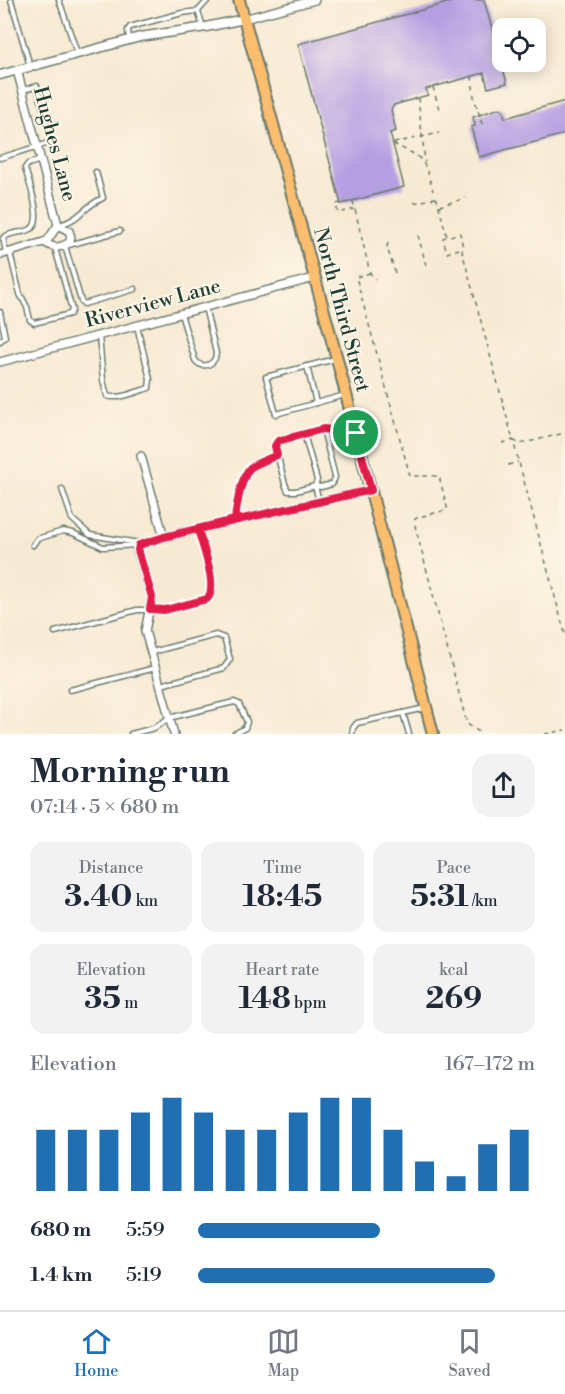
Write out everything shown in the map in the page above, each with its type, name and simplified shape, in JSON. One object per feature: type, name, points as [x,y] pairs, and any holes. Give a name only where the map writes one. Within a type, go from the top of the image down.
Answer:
[{"type":"main road","name":"North Third Street","points":[[240,0],[337,359],[433,734]]},
{"type":"street","points":[[0,75],[159,33],[203,28],[315,0]]},
{"type":"street","name":"Hughes Lane","points":[[17,70],[58,225],[52,237],[44,242]]},
{"type":"street","name":"Hughes Lane","points":[[58,225],[69,231],[71,237],[65,246]]},
{"type":"street","points":[[5,253],[44,242],[59,248],[65,246]]},
{"type":"street","name":"Riverview Lane","points":[[0,362],[314,278]]},
{"type":"street","points":[[141,456],[164,537]]},
{"type":"street","points":[[174,734],[145,631],[152,597],[138,550],[141,544],[235,520],[371,490]]},
{"type":"lane","points":[[11,0],[30,67]]},
{"type":"lane","points":[[59,0],[77,54]]},
{"type":"lane","points":[[198,11],[205,1]]},
{"type":"lane","points":[[130,40],[128,30],[130,27],[198,11]]},
{"type":"lane","points":[[198,11],[203,28]]},
{"type":"lane","points":[[0,158],[52,142],[37,86],[23,90]]},
{"type":"lane","points":[[42,160],[28,164],[25,168],[37,222],[31,228],[3,238],[5,253],[30,320],[34,323],[70,314],[72,309],[55,247]]},
{"type":"lane","points":[[58,225],[72,222],[94,202],[103,198],[96,172]]},
{"type":"lane","points":[[120,231],[65,246],[81,301],[84,304],[135,290]]},
{"type":"lane","points":[[181,314],[195,360],[204,366],[216,359],[205,307]]},
{"type":"lane","points":[[0,312],[5,337],[0,341]]},
{"type":"lane","points":[[98,335],[106,396],[117,397],[150,386],[136,325]]},
{"type":"lane","points":[[337,359],[266,377],[276,414],[346,395]]},
{"type":"lane","points":[[307,366],[316,403]]},
{"type":"lane","points":[[323,429],[335,477],[332,484],[321,488],[315,486],[288,491],[275,446],[278,441],[323,429],[356,433]]},
{"type":"lane","points":[[304,434],[317,480],[315,486],[319,501]]},
{"type":"lane","points":[[235,520],[236,504],[247,471],[277,455]]},
{"type":"lane","points":[[62,489],[72,519],[90,535],[141,544]]},
{"type":"lane","points":[[55,632],[137,610],[165,610],[207,599],[212,594],[213,585],[198,529]]},
{"type":"lane","points":[[33,545],[37,539],[63,531],[73,533],[103,547],[141,544]]},
{"type":"lane","points":[[151,652],[216,635],[224,638],[230,659],[224,668],[160,685]]},
{"type":"lane","points":[[70,690],[155,668]]},
{"type":"lane","points":[[131,734],[154,728],[169,718],[234,702],[239,704],[247,722],[245,728],[234,734]]},
{"type":"lane","points":[[352,734],[357,723],[426,707]]},
{"type":"lane","points":[[403,713],[409,734]]},
{"type":"path","points":[[472,76],[474,97],[482,124]]},
{"type":"path","points":[[433,87],[439,109]]},
{"type":"path","points":[[418,98],[425,162],[432,191]]},
{"type":"path","points":[[425,162],[393,144],[439,134]]},
{"type":"path","points":[[414,203],[434,197],[437,199],[447,237]]},
{"type":"path","points":[[439,206],[466,198]]},
{"type":"path","points":[[353,201],[370,273],[375,279]]},
{"type":"path","points":[[341,203],[336,204],[338,213],[355,209]]},
{"type":"path","points":[[463,248],[447,252],[443,238],[460,233],[463,248],[462,251],[565,634]]},
{"type":"path","points":[[418,235],[426,265]]},
{"type":"path","points":[[387,243],[395,273]]},
{"type":"path","points":[[370,273],[356,277],[410,476],[439,476],[447,507],[447,510],[418,517],[414,522],[467,724],[482,734]]},
{"type":"path","points":[[502,443],[513,440],[520,444],[565,433]]},
{"type":"path","points":[[508,465],[519,462]]},
{"type":"path","points":[[545,734],[565,730]]},
{"type":"building","points":[[458,0],[484,0],[492,29],[492,72],[504,72],[507,83],[488,88],[484,73],[426,89],[428,95],[394,105],[391,110],[396,131],[390,133],[404,187],[341,204],[298,44]]},
{"type":"building","points":[[565,101],[565,134],[479,157],[471,127],[475,126],[473,117],[500,108],[505,118]]},
{"type":"route","points":[[323,429],[356,433],[371,490],[198,529],[213,585],[212,594],[207,599],[165,610],[150,609],[152,597],[138,550],[139,545],[147,541],[235,520],[236,504],[247,471],[277,455],[275,446],[278,441],[323,429]]}]
